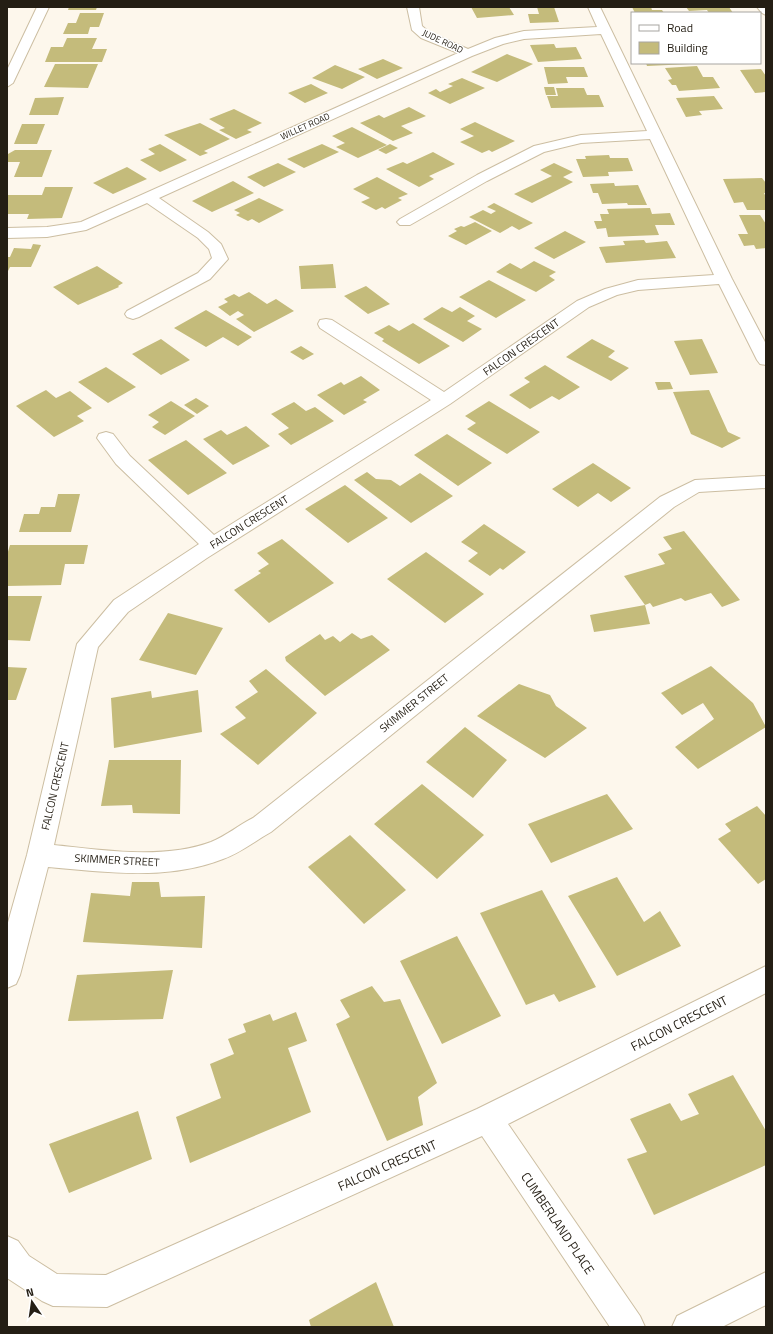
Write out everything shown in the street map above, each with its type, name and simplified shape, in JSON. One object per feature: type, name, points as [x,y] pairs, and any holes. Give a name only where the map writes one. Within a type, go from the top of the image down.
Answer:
[{"type":"street","points":[[7,83],[43,7]]},
{"type":"street","name":"JUDE ROAD","points":[[413,7],[416,28],[425,34],[468,53]]},
{"type":"street","points":[[594,7],[724,279],[766,360]]},
{"type":"street","points":[[763,7],[766,11]]},
{"type":"street","name":"WILLET ROAD","points":[[7,233],[31,234],[61,231],[86,224],[468,53],[499,41],[524,35],[605,30]]},
{"type":"street","points":[[405,222],[482,178],[539,149],[581,140],[656,135]]},
{"type":"street","points":[[133,314],[204,276],[220,259],[216,247],[203,235],[148,197]]},
{"type":"street","name":"FALCON CRESCENT","points":[[7,975],[39,855],[88,644],[121,606],[213,545],[444,400],[583,304],[611,292],[638,285],[724,279]]},
{"type":"street","points":[[326,324],[444,400]]},
{"type":"street","points":[[106,438],[123,460],[213,545]]},
{"type":"street","name":"SKIMMER STREET","points":[[39,855],[132,862],[163,862],[214,851],[262,825],[667,502],[695,486],[766,482]]},
{"type":"street","name":"FALCON CRESCENT","points":[[7,1252],[18,1267],[53,1290],[106,1291],[487,1119],[766,978]]},
{"type":"street","name":"CUMBERLAND PLACE","points":[[487,1119],[629,1327]]},
{"type":"street","points":[[688,1327],[766,1288]]},
{"type":"building","points":[[69,7],[97,7],[96,10],[68,10]]},
{"type":"building","points":[[471,7],[509,7],[514,15],[477,18]]},
{"type":"building","points":[[537,7],[554,7],[559,22],[530,23],[528,14],[539,14]]},
{"type":"building","points":[[632,7],[651,7],[652,10],[662,10],[663,12],[634,12]]},
{"type":"building","points":[[686,7],[729,7],[732,12],[708,12],[707,10],[689,11]]},
{"type":"building","points":[[80,13],[104,13],[99,27],[90,27],[88,34],[63,34],[68,23],[76,23]]},
{"type":"building","points":[[67,38],[97,38],[92,49],[107,49],[102,62],[45,62],[51,47],[63,47]]},
{"type":"building","points":[[554,44],[556,48],[576,47],[582,59],[538,62],[530,45]]},
{"type":"building","points":[[507,54],[533,64],[497,82],[471,72]]},
{"type":"building","points":[[383,59],[403,68],[377,79],[358,69]]},
{"type":"building","points":[[55,64],[98,64],[88,88],[44,87]]},
{"type":"building","points":[[646,64],[690,64],[647,66]]},
{"type":"building","points":[[335,65],[365,77],[342,89],[312,78]]},
{"type":"building","points":[[697,66],[703,77],[713,77],[720,88],[679,91],[676,85],[672,85],[668,80],[672,79],[665,68]]},
{"type":"building","points":[[544,67],[584,67],[588,77],[566,77],[568,83],[548,84]]},
{"type":"building","points":[[761,69],[766,76],[766,92],[755,93],[740,70]]},
{"type":"building","points":[[462,78],[485,88],[450,104],[428,93],[436,89],[440,92],[453,86],[448,84]]},
{"type":"building","points":[[311,84],[328,93],[305,103],[288,93]]},
{"type":"building","points":[[544,87],[554,87],[556,95],[546,95]]},
{"type":"building","points":[[556,88],[584,88],[587,95],[599,95],[604,107],[551,108],[547,96],[558,96]]},
{"type":"building","points":[[714,96],[723,109],[699,111],[702,115],[686,117],[676,98]]},
{"type":"building","points":[[64,97],[58,115],[29,115],[35,98]]},
{"type":"building","points":[[409,107],[426,116],[401,126],[413,133],[393,141],[360,123],[379,115],[384,118]]},
{"type":"building","points":[[234,109],[262,123],[247,130],[252,132],[236,139],[219,130],[225,128],[209,119]]},
{"type":"building","points":[[475,122],[515,141],[492,152],[489,150],[482,153],[460,142],[474,136],[460,129]]},
{"type":"building","points":[[200,123],[230,139],[204,151],[208,153],[200,156],[164,135]]},
{"type":"building","points":[[22,124],[45,124],[37,144],[14,144]]},
{"type":"building","points":[[352,127],[387,145],[358,158],[336,147],[345,143],[332,136]]},
{"type":"building","points":[[160,144],[187,160],[160,172],[140,160],[155,154],[148,149]]},
{"type":"building","points":[[322,144],[339,152],[304,168],[287,159]]},
{"type":"building","points":[[390,144],[398,148],[386,154],[378,150]]},
{"type":"building","points":[[15,150],[52,150],[42,177],[14,177],[20,162],[7,162],[7,157],[8,154]]},
{"type":"building","points":[[433,152],[455,164],[429,176],[434,179],[419,187],[386,169],[403,162],[407,164]]},
{"type":"building","points":[[609,155],[610,158],[628,158],[633,171],[608,172],[609,176],[583,177],[576,159],[586,159],[585,156]]},
{"type":"building","points":[[278,163],[296,172],[264,187],[247,177]]},
{"type":"building","points":[[554,163],[573,172],[563,177],[573,182],[532,203],[514,194],[552,176],[540,170]]},
{"type":"building","points":[[127,167],[147,179],[113,194],[93,183]]},
{"type":"building","points":[[377,177],[408,194],[398,198],[402,200],[385,209],[382,207],[376,210],[361,202],[370,198],[353,189]]},
{"type":"building","points":[[762,178],[766,183],[766,193],[764,193],[766,197],[766,210],[747,210],[743,202],[734,203],[723,179]]},
{"type":"building","points":[[233,181],[254,193],[212,212],[192,201]]},
{"type":"building","points":[[614,183],[615,186],[638,185],[647,205],[628,205],[627,203],[602,204],[598,193],[593,193],[590,184]]},
{"type":"building","points":[[45,187],[73,187],[62,218],[27,219],[29,214],[7,214],[7,195],[42,195]]},
{"type":"building","points":[[259,198],[284,210],[259,223],[252,219],[248,221],[236,215],[240,213],[234,210]]},
{"type":"building","points":[[494,203],[533,223],[519,230],[512,226],[500,233],[469,217],[483,210],[491,214],[496,211],[487,207]]},
{"type":"building","points":[[650,208],[652,214],[670,213],[675,225],[655,225],[659,235],[608,237],[606,228],[597,229],[594,221],[602,221],[600,214],[609,214],[607,209]]},
{"type":"building","points":[[739,215],[760,215],[766,224],[766,248],[756,249],[754,245],[744,246],[738,234],[748,234]]},
{"type":"building","points":[[475,222],[492,231],[466,245],[448,236],[457,231],[454,229],[461,226],[464,227]]},
{"type":"building","points":[[565,231],[586,242],[554,259],[534,248]]},
{"type":"building","points":[[644,240],[646,243],[667,241],[676,258],[606,263],[599,247],[625,245],[623,241]]},
{"type":"building","points":[[33,244],[41,245],[31,267],[10,267],[7,273],[7,257],[10,257],[14,248],[31,249]]},
{"type":"building","points":[[534,261],[556,272],[549,276],[555,280],[536,292],[496,272],[510,263],[521,269]]},
{"type":"building","points":[[333,264],[336,288],[301,289],[299,266]]},
{"type":"building","points":[[97,266],[123,283],[118,286],[119,287],[78,305],[53,287]]},
{"type":"building","points":[[489,280],[526,300],[496,318],[459,297]]},
{"type":"building","points":[[366,286],[390,304],[368,314],[344,296]]},
{"type":"building","points":[[249,292],[267,304],[276,299],[294,311],[254,332],[236,319],[244,315],[238,311],[230,316],[218,307],[228,302],[224,299],[234,294],[239,297]]},
{"type":"building","points":[[442,307],[452,312],[460,307],[475,316],[467,321],[482,329],[463,342],[423,319]]},
{"type":"building","points":[[206,310],[252,337],[238,346],[223,337],[206,347],[174,328]]},
{"type":"building","points":[[413,323],[450,346],[419,364],[382,341],[384,339],[374,333],[389,325],[399,331]]},
{"type":"building","points":[[161,339],[190,360],[161,375],[132,354]]},
{"type":"building","points":[[592,339],[615,351],[608,357],[629,368],[611,381],[566,357]]},
{"type":"building","points":[[702,339],[718,373],[690,375],[674,341]]},
{"type":"building","points":[[301,346],[314,354],[303,360],[290,352]]},
{"type":"building","points":[[545,365],[580,387],[559,400],[552,396],[530,409],[509,395],[530,382],[524,378]]},
{"type":"building","points":[[106,367],[136,387],[108,403],[78,382]]},
{"type":"building","points":[[361,376],[380,390],[363,400],[367,402],[344,415],[317,395],[341,382],[344,385]]},
{"type":"building","points":[[655,382],[670,382],[673,389],[658,390]]},
{"type":"building","points":[[46,390],[56,398],[70,391],[92,408],[77,416],[84,421],[54,437],[16,406]]},
{"type":"building","points":[[709,390],[728,432],[741,438],[722,448],[691,434],[673,392]]},
{"type":"building","points":[[196,398],[209,406],[197,414],[184,405]]},
{"type":"building","points":[[171,401],[195,416],[165,435],[152,427],[159,422],[148,415]]},
{"type":"building","points":[[489,401],[540,432],[507,454],[467,429],[476,423],[465,416]]},
{"type":"building","points":[[294,402],[306,411],[315,407],[334,421],[291,445],[278,434],[289,428],[271,414]]},
{"type":"building","points":[[246,426],[270,446],[233,465],[203,439],[221,430],[227,435]]},
{"type":"building","points":[[447,434],[492,463],[458,486],[414,455]]},
{"type":"building","points":[[186,440],[227,473],[188,495],[148,460]]},
{"type":"building","points":[[593,463],[631,488],[611,502],[598,493],[578,507],[552,489]]},
{"type":"building","points":[[367,472],[376,479],[391,480],[400,486],[420,473],[453,496],[411,523],[354,480]]},
{"type":"building","points":[[345,485],[388,518],[348,543],[305,509]]},
{"type":"building","points":[[58,494],[80,494],[71,532],[19,532],[24,514],[39,514],[41,507],[55,507]]},
{"type":"building","points":[[484,524],[526,552],[503,570],[500,568],[490,576],[468,561],[478,553],[461,542]]},
{"type":"building","points":[[684,531],[740,600],[722,607],[711,593],[685,601],[681,598],[653,607],[650,603],[645,605],[624,576],[665,564],[658,554],[672,549],[663,537]]},
{"type":"building","points":[[282,539],[334,583],[269,623],[234,590],[261,573],[258,571],[269,564],[257,553]]},
{"type":"building","points":[[10,545],[88,545],[84,564],[65,564],[61,585],[7,586],[7,555]]},
{"type":"building","points":[[426,552],[484,594],[445,623],[387,579]]},
{"type":"building","points":[[7,596],[42,596],[30,641],[7,640]]},
{"type":"building","points":[[645,605],[650,624],[594,632],[590,615]]},
{"type":"building","points":[[168,613],[223,628],[196,675],[139,660]]},
{"type":"building","points":[[352,633],[361,639],[372,635],[390,650],[325,696],[286,661],[285,657],[320,634],[325,640],[333,636],[340,642]]},
{"type":"building","points":[[711,666],[753,703],[766,727],[698,769],[675,747],[714,719],[703,703],[682,715],[661,693]]},
{"type":"building","points":[[7,667],[27,668],[16,700],[7,700]]},
{"type":"building","points":[[266,669],[317,713],[258,765],[220,734],[246,718],[235,707],[258,692],[249,681]]},
{"type":"building","points":[[519,684],[550,695],[556,706],[587,728],[545,758],[477,716]]},
{"type":"building","points":[[198,690],[202,732],[114,748],[111,698],[151,691],[152,698]]},
{"type":"building","points":[[465,727],[507,760],[473,798],[426,762]]},
{"type":"building","points":[[109,760],[181,760],[180,814],[133,813],[132,805],[101,806]]},
{"type":"building","points":[[422,784],[484,835],[437,879],[374,824]]},
{"type":"building","points":[[607,794],[633,829],[551,863],[528,824]]},
{"type":"building","points":[[757,806],[766,816],[766,879],[758,884],[718,839],[731,831],[725,824]]},
{"type":"building","points":[[350,835],[406,890],[364,924],[308,867]]},
{"type":"building","points":[[617,877],[644,922],[660,911],[681,946],[617,976],[568,896]]},
{"type":"building","points":[[132,882],[159,882],[161,897],[205,896],[202,948],[83,942],[91,893],[130,896]]},
{"type":"building","points":[[542,890],[596,987],[559,1002],[554,994],[526,1005],[480,913]]},
{"type":"building","points":[[457,936],[501,1016],[442,1044],[400,961]]},
{"type":"building","points":[[173,970],[163,1019],[68,1021],[77,975]]},
{"type":"building","points":[[372,986],[384,1002],[400,999],[437,1083],[418,1097],[423,1125],[387,1141],[336,1024],[350,1017],[340,1000]]},
{"type":"building","points":[[296,1012],[307,1041],[288,1048],[311,1112],[190,1163],[176,1117],[221,1098],[210,1064],[234,1054],[228,1039],[246,1032],[243,1024],[270,1014],[273,1021]]},
{"type":"building","points":[[733,1075],[766,1131],[766,1165],[654,1215],[627,1159],[647,1152],[630,1119],[670,1103],[681,1121],[699,1114],[688,1094]]},
{"type":"building","points":[[138,1111],[152,1159],[69,1193],[49,1144]]},
{"type":"building","points":[[376,1282],[394,1327],[311,1327],[309,1320]]}]
